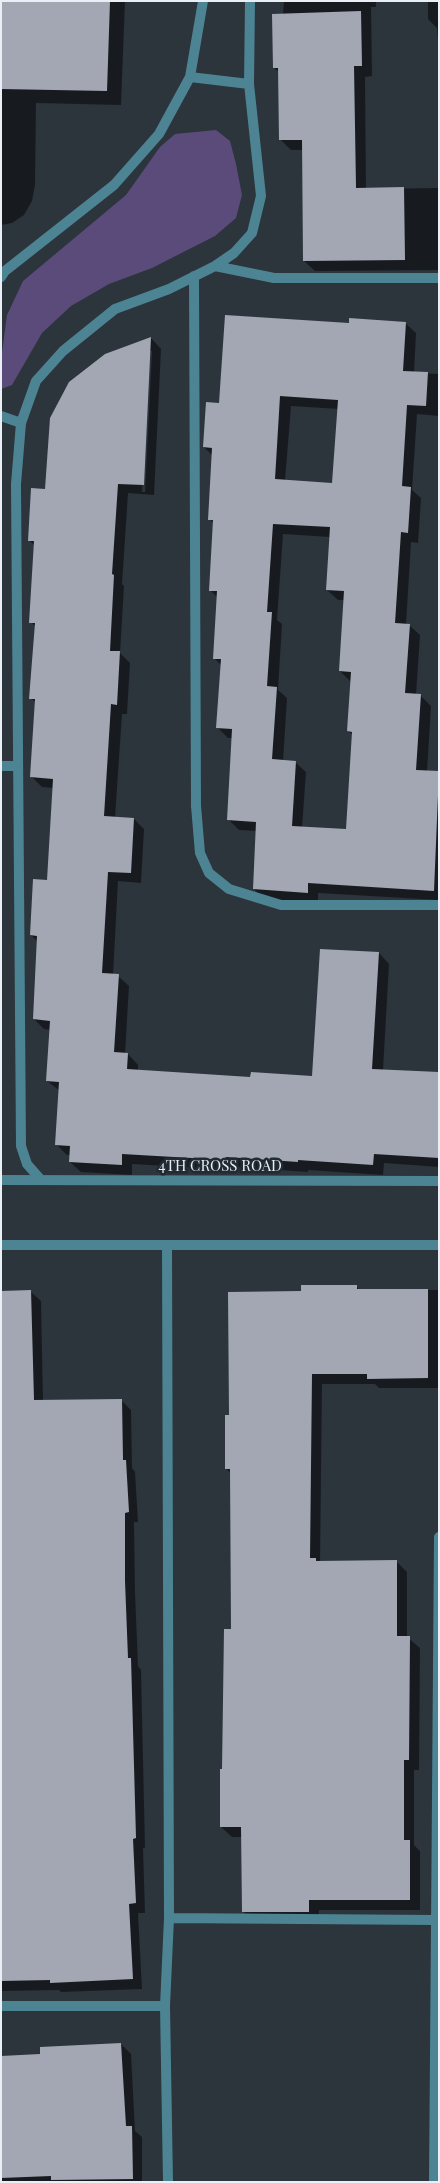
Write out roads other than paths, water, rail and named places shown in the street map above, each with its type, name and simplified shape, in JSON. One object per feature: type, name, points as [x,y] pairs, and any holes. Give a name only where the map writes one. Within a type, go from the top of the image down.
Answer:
[{"type":"street","points":[[1,277],[5,271],[114,185],[159,134],[190,76],[203,1]]},
{"type":"street","points":[[41,1180],[27,1164],[21,1146],[16,484],[21,423],[36,381],[62,352],[115,309],[169,289],[215,266],[234,253],[252,233],[261,196],[249,84],[250,1]]},
{"type":"street","points":[[190,76],[249,84]]},
{"type":"street","points":[[215,266],[274,278],[439,278]]},
{"type":"street","points":[[194,276],[196,806],[200,854],[209,873],[229,889],[281,905],[439,905]]},
{"type":"street","points":[[1,416],[21,423]]},
{"type":"street","points":[[1,766],[18,766]]},
{"type":"street","name":"4TH CROSS ROAD","points":[[1,1180],[439,1181]]},
{"type":"street","points":[[1,1245],[439,1245]]},
{"type":"street","points":[[167,1245],[169,1918],[165,2006],[168,2182]]},
{"type":"street","points":[[434,2182],[439,1537]]},
{"type":"street","points":[[169,1918],[435,1920]]},
{"type":"street","points":[[1,2006],[165,2006]]}]
